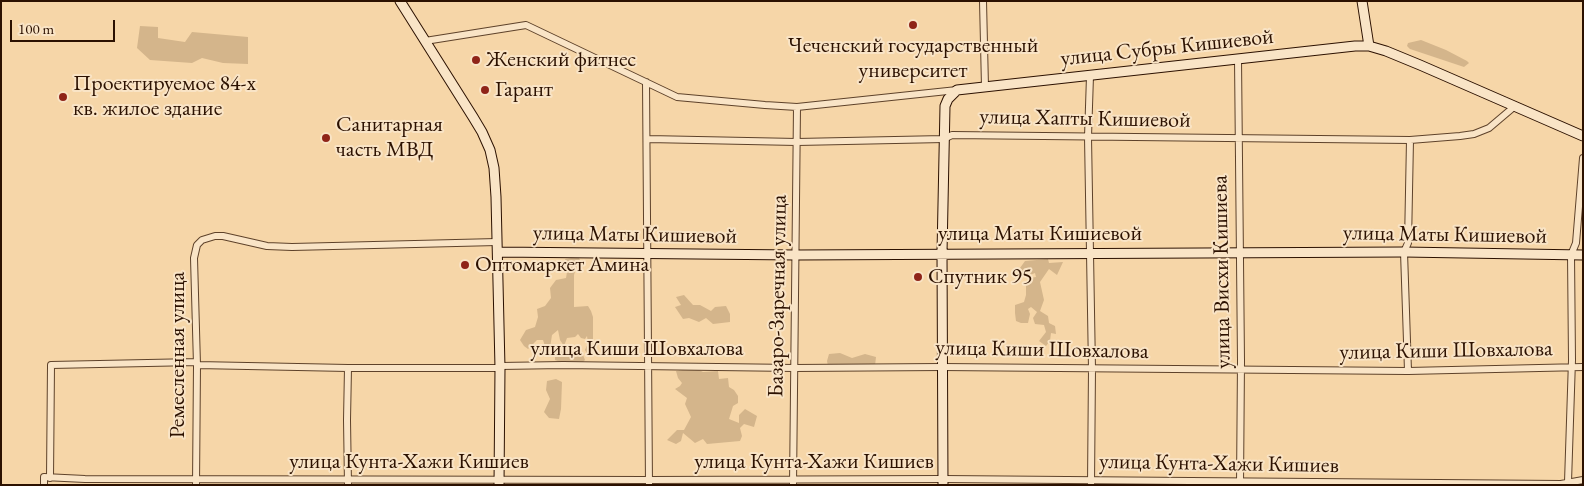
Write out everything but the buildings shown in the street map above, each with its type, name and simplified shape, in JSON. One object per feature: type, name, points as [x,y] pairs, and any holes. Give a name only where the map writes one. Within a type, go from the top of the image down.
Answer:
[{"type":"street","points":[[400,1],[473,116],[490,150],[496,188],[498,252],[499,482]]},
{"type":"street","points":[[983,1],[985,87]]},
{"type":"street","points":[[1362,1],[1369,46]]},
{"type":"street","name":"улица Субры Кишиевой","points":[[426,41],[526,25],[678,97],[796,107],[1369,46],[1386,51],[1583,136]]},
{"type":"street","name":"улица Висхи Кишиева","points":[[1238,59],[1241,370],[1240,484]]},
{"type":"street","points":[[1090,76],[1088,136],[1092,369],[1091,483]]},
{"type":"street","points":[[646,82],[648,139],[649,482]]},
{"type":"street","points":[[943,482],[942,253],[945,106],[956,90]]},
{"type":"street","name":"улица Хапты Кишиевой","points":[[648,139],[797,142],[944,139],[952,135],[1410,140],[1474,134],[1489,128],[1515,106]]},
{"type":"street","name":"Базаро-Заречная улица","points":[[793,482],[796,107]]},
{"type":"street","points":[[1408,371],[1404,252],[1408,243],[1410,140]]},
{"type":"street","points":[[1568,482],[1572,367],[1571,255],[1576,244],[1583,158]]},
{"type":"street","name":"Ремесленная улица","points":[[196,482],[197,364],[195,251],[202,240],[215,236],[268,246],[292,247],[497,242]]},
{"type":"street","name":"улица Маты Кишиевой","points":[[498,252],[796,255],[1404,252],[1583,255]]},
{"type":"street","name":"улица Киши Шовхалова","points":[[47,477],[51,365],[197,364],[348,368],[500,367],[563,364],[794,368],[942,367],[1408,371],[1583,367]]},
{"type":"street","points":[[348,368],[346,420],[348,482]]},
{"type":"street","points":[[44,485],[47,477]]},
{"type":"street","name":"улица Кунта-Хажи Кишиев","points":[[47,477],[196,482],[1561,484],[1583,480]]},
{"type":"shaded area","points":[[140,26],[158,27],[158,38],[185,42],[192,32],[248,37],[248,64],[223,63],[202,58],[192,63],[150,60],[137,48]]},
{"type":"shaded area","points":[[1421,40],[1446,50],[1469,63],[1464,67],[1410,49],[1407,46],[1408,43]]},
{"type":"shaded area","points":[[579,258],[580,260],[574,275],[574,307],[588,306],[591,311],[593,317],[593,352],[588,355],[585,350],[588,343],[587,336],[585,339],[581,338],[578,334],[575,337],[567,338],[564,346],[560,340],[558,330],[552,335],[550,348],[545,346],[543,340],[537,340],[528,349],[520,340],[526,330],[535,327],[538,317],[537,309],[545,306],[551,298],[550,288],[556,280],[566,278],[568,266],[565,259]]},
{"type":"shaded area","points":[[1048,259],[1049,263],[1063,262],[1057,275],[1049,269],[1040,282],[1044,300],[1040,311],[1048,316],[1049,323],[1055,326],[1056,334],[1051,333],[1050,341],[1046,346],[1039,341],[1046,332],[1044,325],[1035,324],[1033,318],[1037,312],[1031,307],[1028,309],[1030,314],[1028,323],[1021,323],[1016,321],[1015,305],[1024,302],[1026,285],[1030,278],[1036,277],[1035,273],[1025,277],[1020,268],[1025,261]]},
{"type":"shaded area","points":[[684,295],[693,305],[700,305],[711,311],[715,307],[726,306],[730,314],[730,322],[713,324],[706,318],[699,322],[689,318],[683,319],[675,307],[681,305],[676,297]]},
{"type":"shaded area","points":[[565,349],[583,355],[585,360],[583,362],[563,363],[555,360],[555,355]]},
{"type":"shaded area","points":[[840,353],[852,358],[865,354],[876,357],[875,366],[828,366],[829,354]]},
{"type":"shaded area","points":[[695,368],[703,372],[718,371],[719,379],[728,378],[729,387],[738,396],[738,403],[733,406],[729,419],[739,423],[739,415],[745,409],[757,416],[754,427],[744,424],[740,428],[742,436],[740,441],[707,444],[703,439],[695,443],[683,433],[681,441],[676,444],[667,440],[677,430],[684,430],[691,417],[685,404],[687,398],[675,389],[682,383],[676,371]]},
{"type":"shaded area","points":[[556,379],[562,382],[559,419],[549,418],[544,412],[550,399],[546,390],[547,381]]},
{"type":"place","name":"Чеченский государственный университет","points":[[913,25]]},
{"type":"place","name":"Женский фитнес","points":[[476,60]]},
{"type":"place","name":"Гарант","points":[[485,90]]},
{"type":"place","name":"Проектируемое 84-х кв. жилое здание","points":[[63,97]]},
{"type":"place","name":"Санитарная часть МВД","points":[[326,138]]},
{"type":"place","name":"Оптомаркет Амина","points":[[465,265]]},
{"type":"place","name":"Спутник 95","points":[[918,277]]}]
